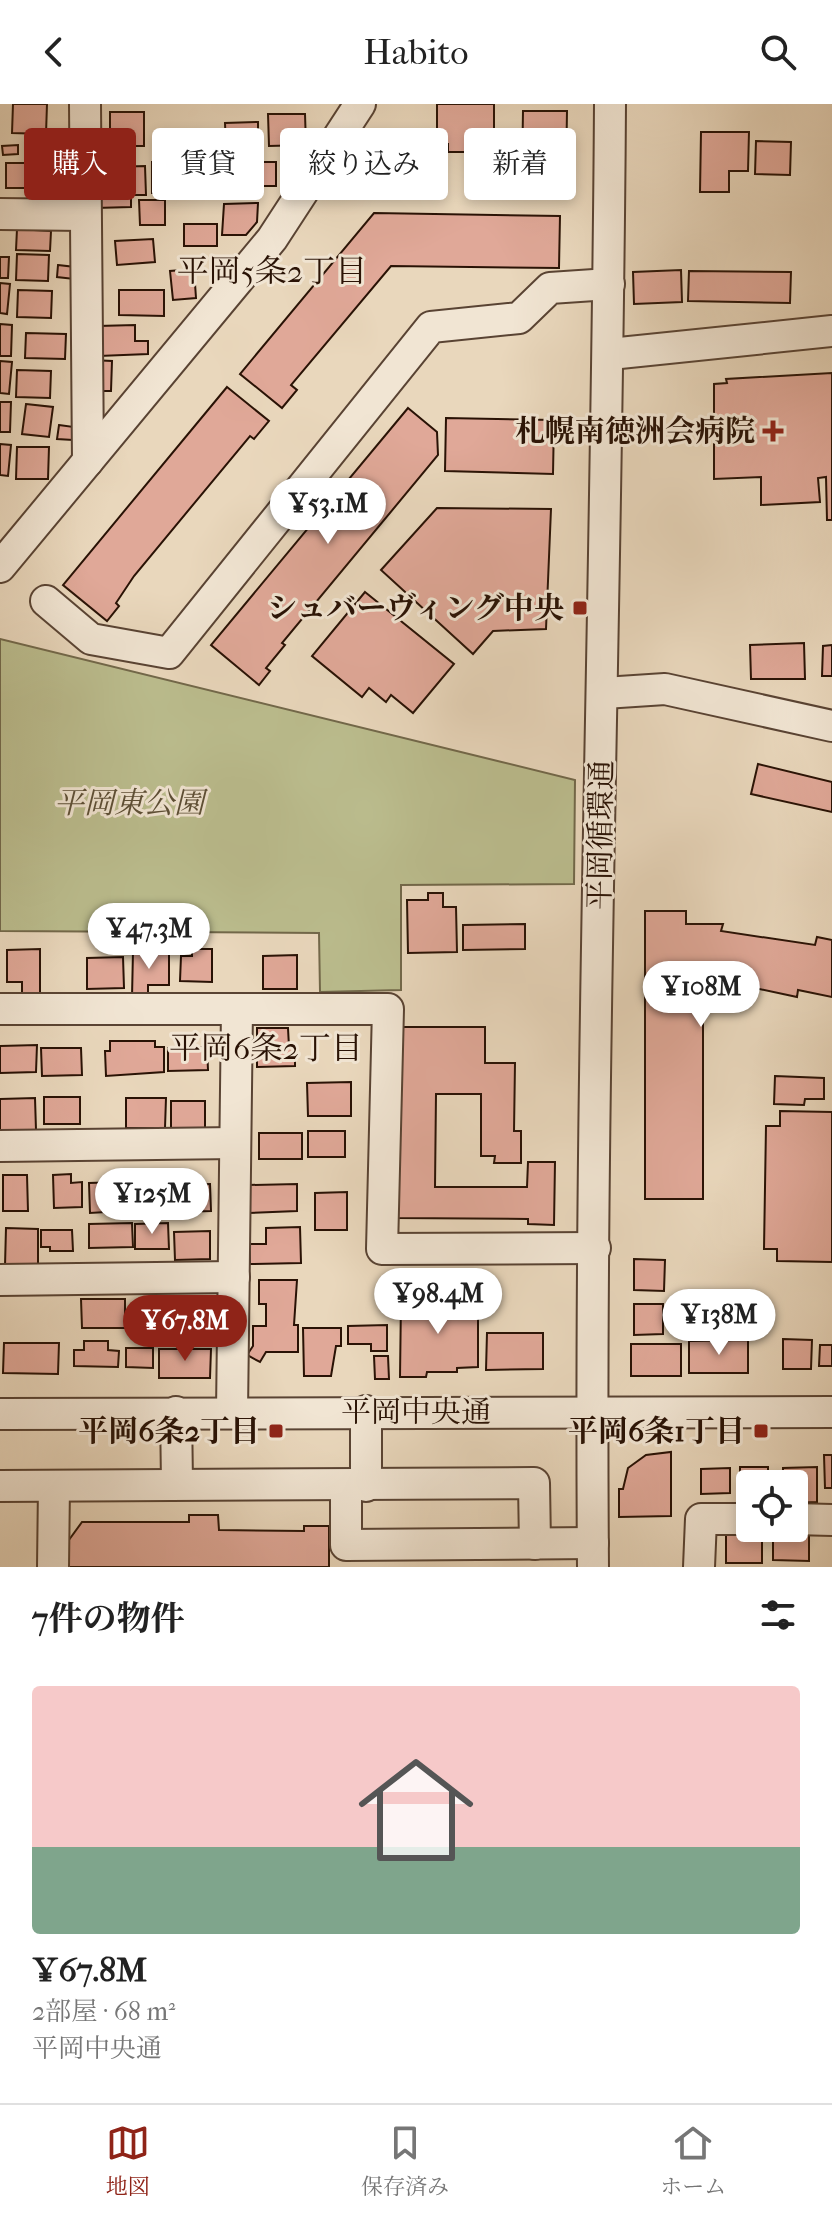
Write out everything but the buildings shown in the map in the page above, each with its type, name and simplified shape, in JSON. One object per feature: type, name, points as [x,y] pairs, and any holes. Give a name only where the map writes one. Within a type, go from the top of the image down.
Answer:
[{"type":"street","points":[[85,104],[88,461]]},
{"type":"street","points":[[0,567],[272,239],[360,104]]},
{"type":"street","name":"平岡循環通","points":[[593,1555],[610,354],[610,104]]},
{"type":"street","points":[[0,214],[84,215]]},
{"type":"street","points":[[46,601],[91,639],[169,653],[431,327],[519,318],[550,288],[609,284]]},
{"type":"street","points":[[610,354],[832,331]]},
{"type":"street","points":[[604,693],[665,689],[832,726]]},
{"type":"street","points":[[0,1009],[388,1009],[382,1249],[595,1248]]},
{"type":"street","points":[[232,1412],[237,1009]]},
{"type":"street","points":[[0,1146],[235,1143]]},
{"type":"street","points":[[0,1280],[234,1277]]},
{"type":"street","points":[[366,1411],[346,1545],[402,1556],[535,1544],[593,1555]]},
{"type":"street","points":[[176,1412],[177,1483]]},
{"type":"street","name":"平岡中央通","points":[[0,1414],[832,1412]]},
{"type":"street","points":[[0,1486],[534,1483],[535,1544]]},
{"type":"street","points":[[53,1567],[54,1486]]},
{"type":"street","points":[[699,1567],[701,1519],[736,1519]]},
{"type":"street","points":[[808,1519],[832,1520]]},
{"type":"green space","name":"平岡東公園","points":[[0,639],[575,780],[574,884],[401,885],[401,990],[320,992],[319,933],[0,931]]},
{"type":"place","name":"札幌南徳洲会病院","points":[[773,431]]},
{"type":"place","name":"シュバーヴィング中央","points":[[580,608]]},
{"type":"place","name":"平岡6条2丁目","points":[[276,1431]]},
{"type":"place","name":"平岡6条1丁目","points":[[761,1431]]},
{"type":"district","name":"平岡5条2丁目","points":[[272,271]]},
{"type":"district","name":"平岡6条2丁目","points":[[266,1048]]}]
